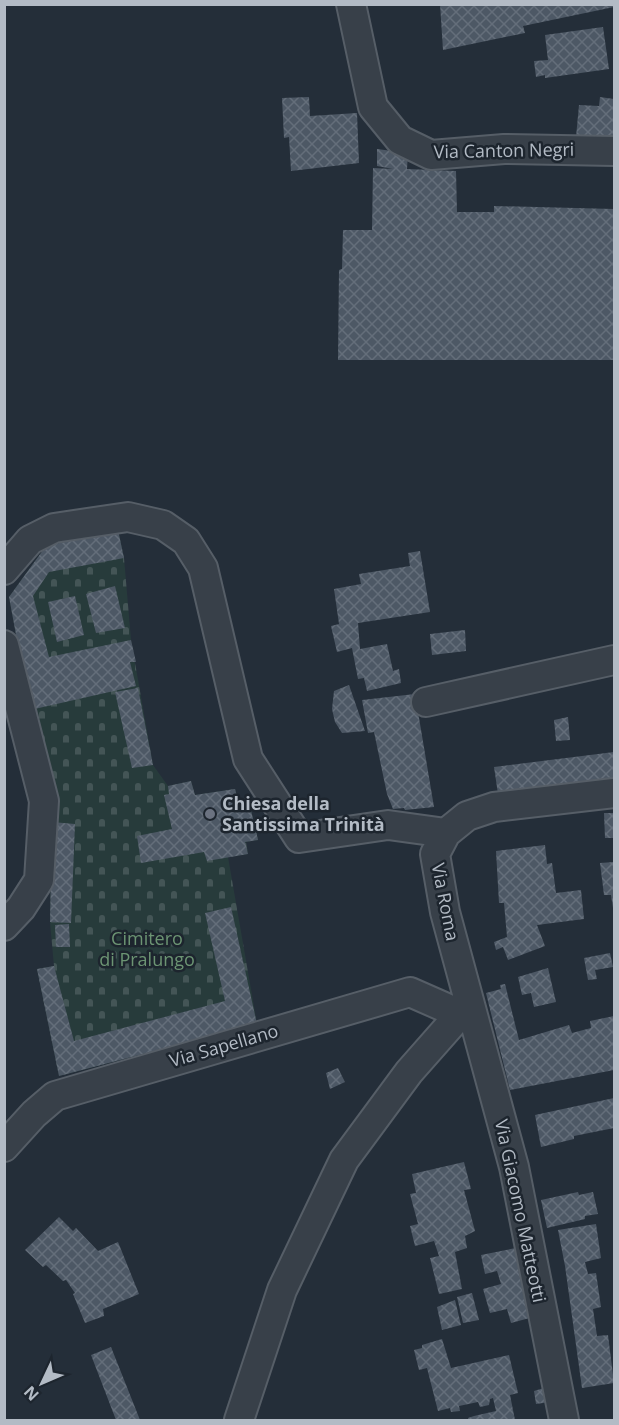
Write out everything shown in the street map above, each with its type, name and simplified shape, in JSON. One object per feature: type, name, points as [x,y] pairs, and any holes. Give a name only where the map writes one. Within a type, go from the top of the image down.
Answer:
[{"type":"street","name":"Via Canton Negri","points":[[351,4],[373,107],[400,140],[431,155],[504,149],[615,151]]},
{"type":"street","points":[[4,570],[30,540],[54,528],[128,517],[163,525],[186,541],[203,568],[248,759],[299,838],[388,825],[446,833],[467,816],[494,807],[615,793]]},
{"type":"street","points":[[4,645],[44,801],[39,880],[21,908],[4,926]]},
{"type":"street","points":[[426,702],[615,660]]},
{"type":"street","name":"Via Roma","points":[[446,833],[435,854],[465,1009]]},
{"type":"street","name":"Via Sapellano","points":[[4,1147],[34,1114],[55,1096],[410,992],[465,1009]]},
{"type":"street","points":[[239,1420],[282,1290],[344,1160],[409,1072],[465,1009]]},
{"type":"street","name":"Via Giacomo Matteotti","points":[[465,1009],[514,1167],[564,1420]]},
{"type":"green space","name":"Cimitero di Pralungo","points":[[118,530],[124,558],[131,640],[153,765],[168,786],[191,781],[195,795],[235,789],[238,800],[248,798],[258,840],[246,842],[248,854],[228,857],[257,1024],[59,1076],[37,969],[54,966],[50,922],[52,822],[9,597],[46,546]]},
{"type":"building","points":[[440,4],[614,4],[614,7],[523,26],[525,33],[443,50]]},
{"type":"building","points":[[603,27],[609,69],[545,78],[545,75],[536,77],[534,61],[548,60],[545,35]]},
{"type":"building","points":[[309,97],[310,116],[357,113],[359,163],[291,171],[289,137],[284,138],[282,98]]},
{"type":"building","points":[[600,97],[614,99],[614,141],[576,137],[579,105],[599,106]]},
{"type":"building","points":[[377,149],[408,153],[407,169],[456,171],[457,212],[494,212],[494,206],[614,209],[614,360],[338,360],[339,270],[342,269],[343,230],[372,230],[373,168],[393,169],[377,166]]},
{"type":"building","points":[[118,530],[124,558],[49,572],[33,596],[49,657],[131,640],[136,662],[130,662],[136,686],[30,710],[9,597],[46,546]]},
{"type":"building","points":[[420,551],[430,612],[358,623],[360,649],[387,644],[393,671],[399,669],[401,683],[367,691],[364,678],[358,679],[352,648],[337,652],[331,626],[339,624],[334,589],[361,584],[359,574],[410,566],[408,553]]},
{"type":"building","points":[[115,586],[125,628],[96,633],[86,594]]},
{"type":"building","points":[[75,596],[84,635],[57,642],[48,602]]},
{"type":"building","points":[[465,630],[466,651],[432,655],[430,634]]},
{"type":"building","points":[[349,685],[365,731],[342,733],[335,722],[332,709],[334,691]]},
{"type":"building","points":[[138,688],[153,765],[132,768],[115,692]]},
{"type":"building","points":[[415,694],[434,807],[393,809],[387,794],[374,732],[368,733],[362,700]]},
{"type":"building","points":[[568,717],[570,740],[556,741],[554,720]]},
{"type":"building","points":[[614,752],[614,781],[498,794],[494,767]]},
{"type":"building","name":"Chiesa della Santissima Trinità","points":[[191,781],[195,795],[235,789],[238,800],[248,798],[258,840],[245,842],[248,854],[207,861],[204,852],[141,863],[137,836],[172,829],[164,795],[169,794],[168,786]]},
{"type":"building","points":[[604,813],[614,813],[614,838],[605,838]]},
{"type":"building","points":[[52,822],[75,824],[71,923],[50,922]]},
{"type":"building","points":[[545,845],[547,864],[552,863],[556,893],[581,890],[584,919],[537,925],[545,946],[508,960],[503,947],[496,950],[494,942],[507,937],[504,903],[499,903],[496,851]]},
{"type":"building","points":[[614,862],[613,908],[611,895],[604,895],[600,863]]},
{"type":"building","points":[[231,907],[257,1024],[59,1076],[37,969],[54,966],[74,1041],[225,1001],[205,913]]},
{"type":"building","points":[[69,924],[70,947],[56,947],[55,925]]},
{"type":"building","points":[[610,953],[613,967],[595,970],[597,979],[588,980],[584,958]]},
{"type":"building","points":[[548,968],[556,1002],[534,1007],[531,993],[522,995],[518,977]]},
{"type":"building","points":[[505,984],[519,1040],[569,1025],[572,1033],[591,1028],[590,1021],[614,1016],[614,1070],[510,1090],[486,993],[501,989],[500,985]]},
{"type":"building","points":[[338,1068],[345,1082],[330,1089],[326,1073]]},
{"type":"building","points":[[614,1098],[614,1128],[574,1136],[574,1139],[541,1147],[535,1115]]},
{"type":"building","points":[[464,1162],[471,1189],[464,1190],[475,1231],[465,1236],[467,1248],[455,1252],[462,1289],[439,1294],[430,1258],[439,1256],[434,1241],[415,1246],[410,1226],[418,1224],[410,1194],[416,1193],[412,1174]]},
{"type":"building","points":[[578,1192],[579,1195],[593,1192],[598,1214],[547,1228],[541,1200]]},
{"type":"building","points":[[59,1217],[73,1231],[76,1228],[98,1251],[118,1242],[139,1294],[103,1309],[104,1316],[85,1323],[73,1294],[75,1293],[66,1280],[63,1281],[46,1265],[43,1267],[25,1250]]},
{"type":"building","points":[[596,1224],[601,1258],[585,1262],[588,1274],[596,1273],[601,1307],[593,1309],[597,1336],[608,1335],[614,1383],[582,1388],[558,1230]]},
{"type":"building","points":[[521,1247],[537,1316],[511,1323],[507,1309],[490,1313],[483,1289],[501,1284],[497,1271],[485,1274],[481,1255]]},
{"type":"building","points":[[472,1293],[479,1320],[463,1323],[457,1297]]},
{"type":"building","points":[[455,1300],[461,1325],[442,1330],[437,1307]]},
{"type":"building","points":[[442,1339],[451,1368],[509,1355],[518,1393],[510,1395],[515,1420],[468,1420],[474,1416],[496,1411],[493,1398],[490,1399],[489,1405],[480,1407],[478,1402],[459,1406],[460,1411],[451,1412],[450,1408],[438,1411],[427,1368],[419,1370],[414,1350]]},
{"type":"building","points":[[111,1347],[140,1420],[116,1420],[91,1355]]},
{"type":"building","points":[[547,1387],[550,1402],[536,1404],[534,1391]]},
{"type":"place","name":"Chiesa della Santissima Trinità","points":[[210,814]]}]
